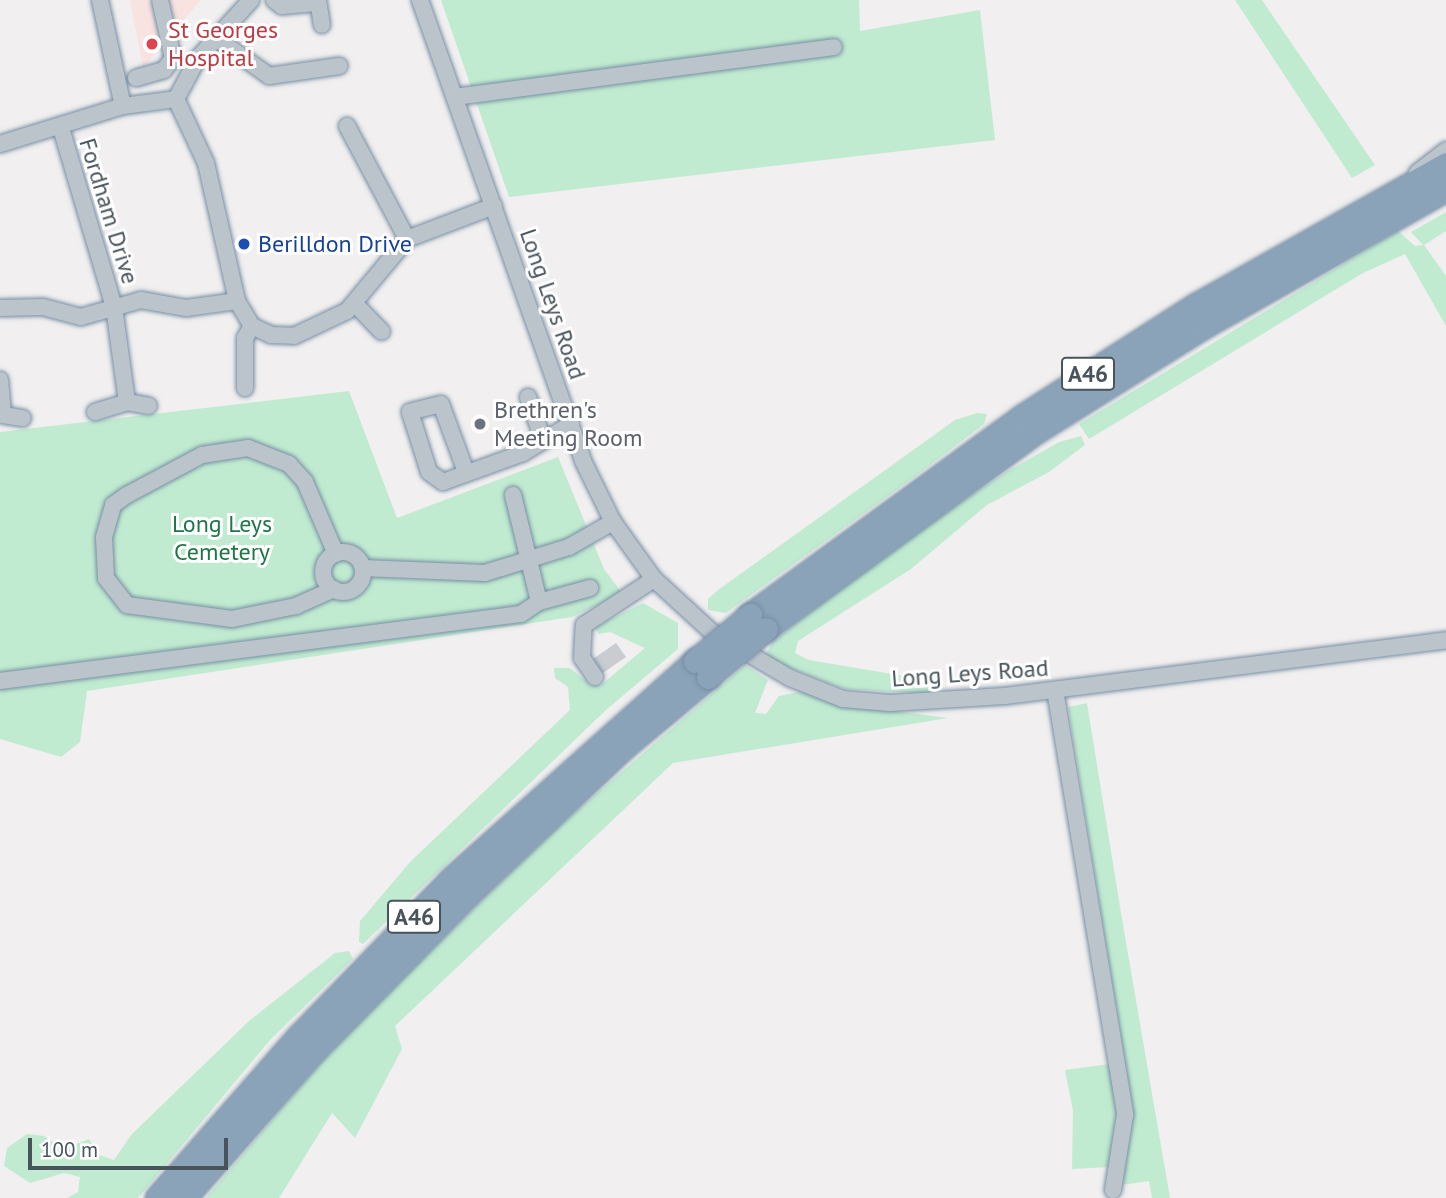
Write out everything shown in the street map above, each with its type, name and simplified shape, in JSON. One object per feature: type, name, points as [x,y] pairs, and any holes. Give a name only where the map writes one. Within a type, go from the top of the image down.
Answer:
[{"type":"highway","name":"A46","points":[[158,1198],[299,1036],[450,880],[758,622],[1023,416],[1196,305],[1446,164]]},
{"type":"highway","name":"A46","points":[[758,622],[1032,435],[1204,326],[1446,189]]},
{"type":"highway","name":"A46","points":[[184,1198],[315,1050],[468,895],[624,747],[701,669]]},
{"type":"street","points":[[100,0],[123,106]]},
{"type":"street","points":[[136,78],[164,70],[173,58],[160,0]]},
{"type":"street","points":[[176,99],[198,58],[251,0]]},
{"type":"street","points":[[274,0],[282,6],[318,2],[322,24]]},
{"type":"street","name":"Long Leys Road","points":[[422,1],[571,424],[613,522],[654,579],[713,633],[779,672],[844,699],[940,702],[1446,640]]},
{"type":"street","points":[[217,39],[269,76],[339,66]]},
{"type":"street","points":[[455,97],[834,47]]},
{"type":"street","points":[[0,145],[61,128],[123,106],[176,99]]},
{"type":"street","points":[[176,99],[206,163],[237,301],[252,326],[293,336],[356,305],[407,239],[494,206]]},
{"type":"street","points":[[347,126],[407,239]]},
{"type":"street","name":"Fordham Drive","points":[[61,128],[114,307],[127,402]]},
{"type":"street","points":[[1403,187],[1446,150]]},
{"type":"street","points":[[0,308],[43,307],[81,317],[141,300],[186,308],[237,301]]},
{"type":"street","points":[[356,305],[382,332]]},
{"type":"street","points":[[245,388],[245,338],[252,326]]},
{"type":"street","points":[[0,380],[2,416],[23,418]]},
{"type":"street","points":[[528,397],[542,440]]},
{"type":"street","points":[[95,412],[127,402],[149,405]]},
{"type":"street","points":[[466,472],[441,404],[410,412],[431,477],[443,482],[523,453],[571,424]]},
{"type":"street","points":[[336,554],[305,482],[289,464],[248,448],[202,455],[127,495],[113,505],[104,537],[112,592],[127,605],[146,610],[261,616],[334,589],[356,587],[363,568]]},
{"type":"street","points":[[513,495],[533,560],[539,602]]},
{"type":"street","points":[[336,554],[351,554],[363,568],[452,574],[533,560],[613,522]]},
{"type":"street","points":[[334,589],[323,570],[336,554]]},
{"type":"street","points":[[595,677],[582,658],[584,625],[654,579]]},
{"type":"street","points":[[0,681],[521,614],[539,602],[590,588]]},
{"type":"street","points":[[1055,690],[1125,1115],[1113,1190]]},
{"type":"shaded area","name":"St Georges Hospital","points":[[130,0],[201,0],[143,68]]},
{"type":"green space","points":[[441,0],[859,0],[860,31],[980,10],[995,140],[509,197]]},
{"type":"green space","points":[[1235,0],[1262,0],[1375,165],[1352,178]]},
{"type":"green space","points":[[1446,212],[1446,231],[1424,245],[1446,276],[1446,326],[1405,254],[1363,273],[1089,439],[1079,424],[1398,231],[1415,246],[1423,245],[1411,232]]},
{"type":"green space","name":"Long Leys Cemetery","points":[[349,391],[397,518],[558,457],[604,569],[622,593],[572,617],[87,691],[80,742],[61,757],[0,739],[0,432]]},
{"type":"green space","points":[[977,413],[987,414],[984,424],[917,475],[726,613],[708,610],[708,599],[718,590],[955,420]]},
{"type":"green space","points":[[1081,436],[1085,445],[1049,472],[987,505],[911,569],[798,641],[795,653],[809,660],[922,679],[930,685],[930,694],[845,689],[764,658],[772,643],[888,551],[1008,471],[1059,442]]},
{"type":"green space","points":[[643,603],[678,623],[678,649],[606,710],[363,944],[359,942],[360,921],[411,861],[570,710],[568,687],[555,678],[554,668],[570,668],[591,685],[601,685],[645,648],[610,632],[599,634],[595,627]]},
{"type":"green space","points":[[745,665],[768,680],[755,713],[766,714],[779,696],[803,691],[850,705],[948,718],[673,763],[395,1026],[402,1049],[355,1138],[332,1113],[279,1198],[206,1198],[323,1060],[420,961],[557,828]]},
{"type":"green space","points":[[1087,703],[1170,1198],[1152,1198],[1149,1181],[1121,1185],[1132,1105],[1068,707]]},
{"type":"green space","points":[[349,951],[353,959],[270,1040],[138,1198],[67,1198],[78,1192],[80,1177],[64,1173],[30,1183],[4,1166],[7,1148],[27,1134],[44,1136],[64,1149],[89,1139],[99,1155],[114,1160],[131,1135],[249,1021],[335,953]]},
{"type":"green space","points":[[1110,1064],[1117,1110],[1109,1167],[1072,1169],[1073,1111],[1065,1070]]},
{"type":"building","points":[[616,643],[626,657],[600,675],[590,661]]},
{"type":"place","name":"St Georges Hospital","points":[[152,44]]},
{"type":"place","name":"Berilldon Drive","points":[[244,244]]},
{"type":"place","name":"Brethren's Meeting Room","points":[[480,424]]}]
